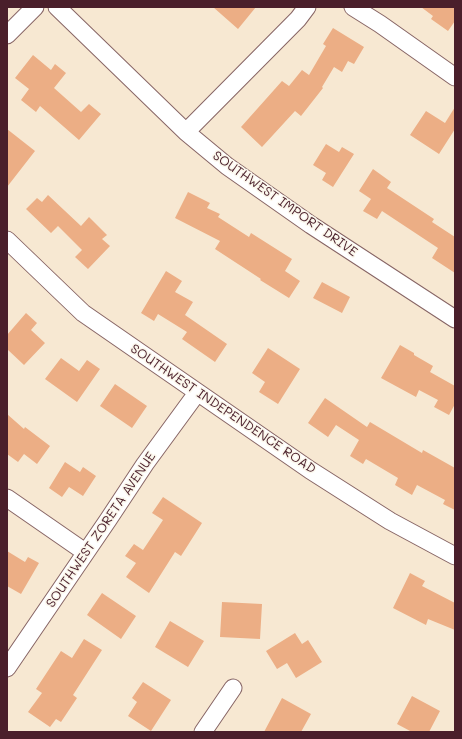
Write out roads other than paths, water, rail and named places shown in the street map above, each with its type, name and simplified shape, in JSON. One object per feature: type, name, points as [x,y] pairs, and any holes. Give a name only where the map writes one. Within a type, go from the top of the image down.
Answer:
[{"type":"street","points":[[7,35],[35,7]]},
{"type":"street","name":"SOUTHWEST IMPORT DRIVE","points":[[57,7],[186,132],[234,171],[311,225],[455,319]]},
{"type":"street","points":[[186,132],[298,19],[307,7]]},
{"type":"street","points":[[353,7],[380,24],[455,77]]},
{"type":"street","name":"SOUTHWEST INDEPENDENCE ROAD","points":[[7,240],[83,313],[310,470],[390,521],[455,556]]},
{"type":"street","name":"SOUTHWEST ZORETA AVENUE","points":[[7,668],[145,464],[197,392]]},
{"type":"street","points":[[7,498],[85,552]]},
{"type":"street","points":[[203,732],[233,688]]}]
